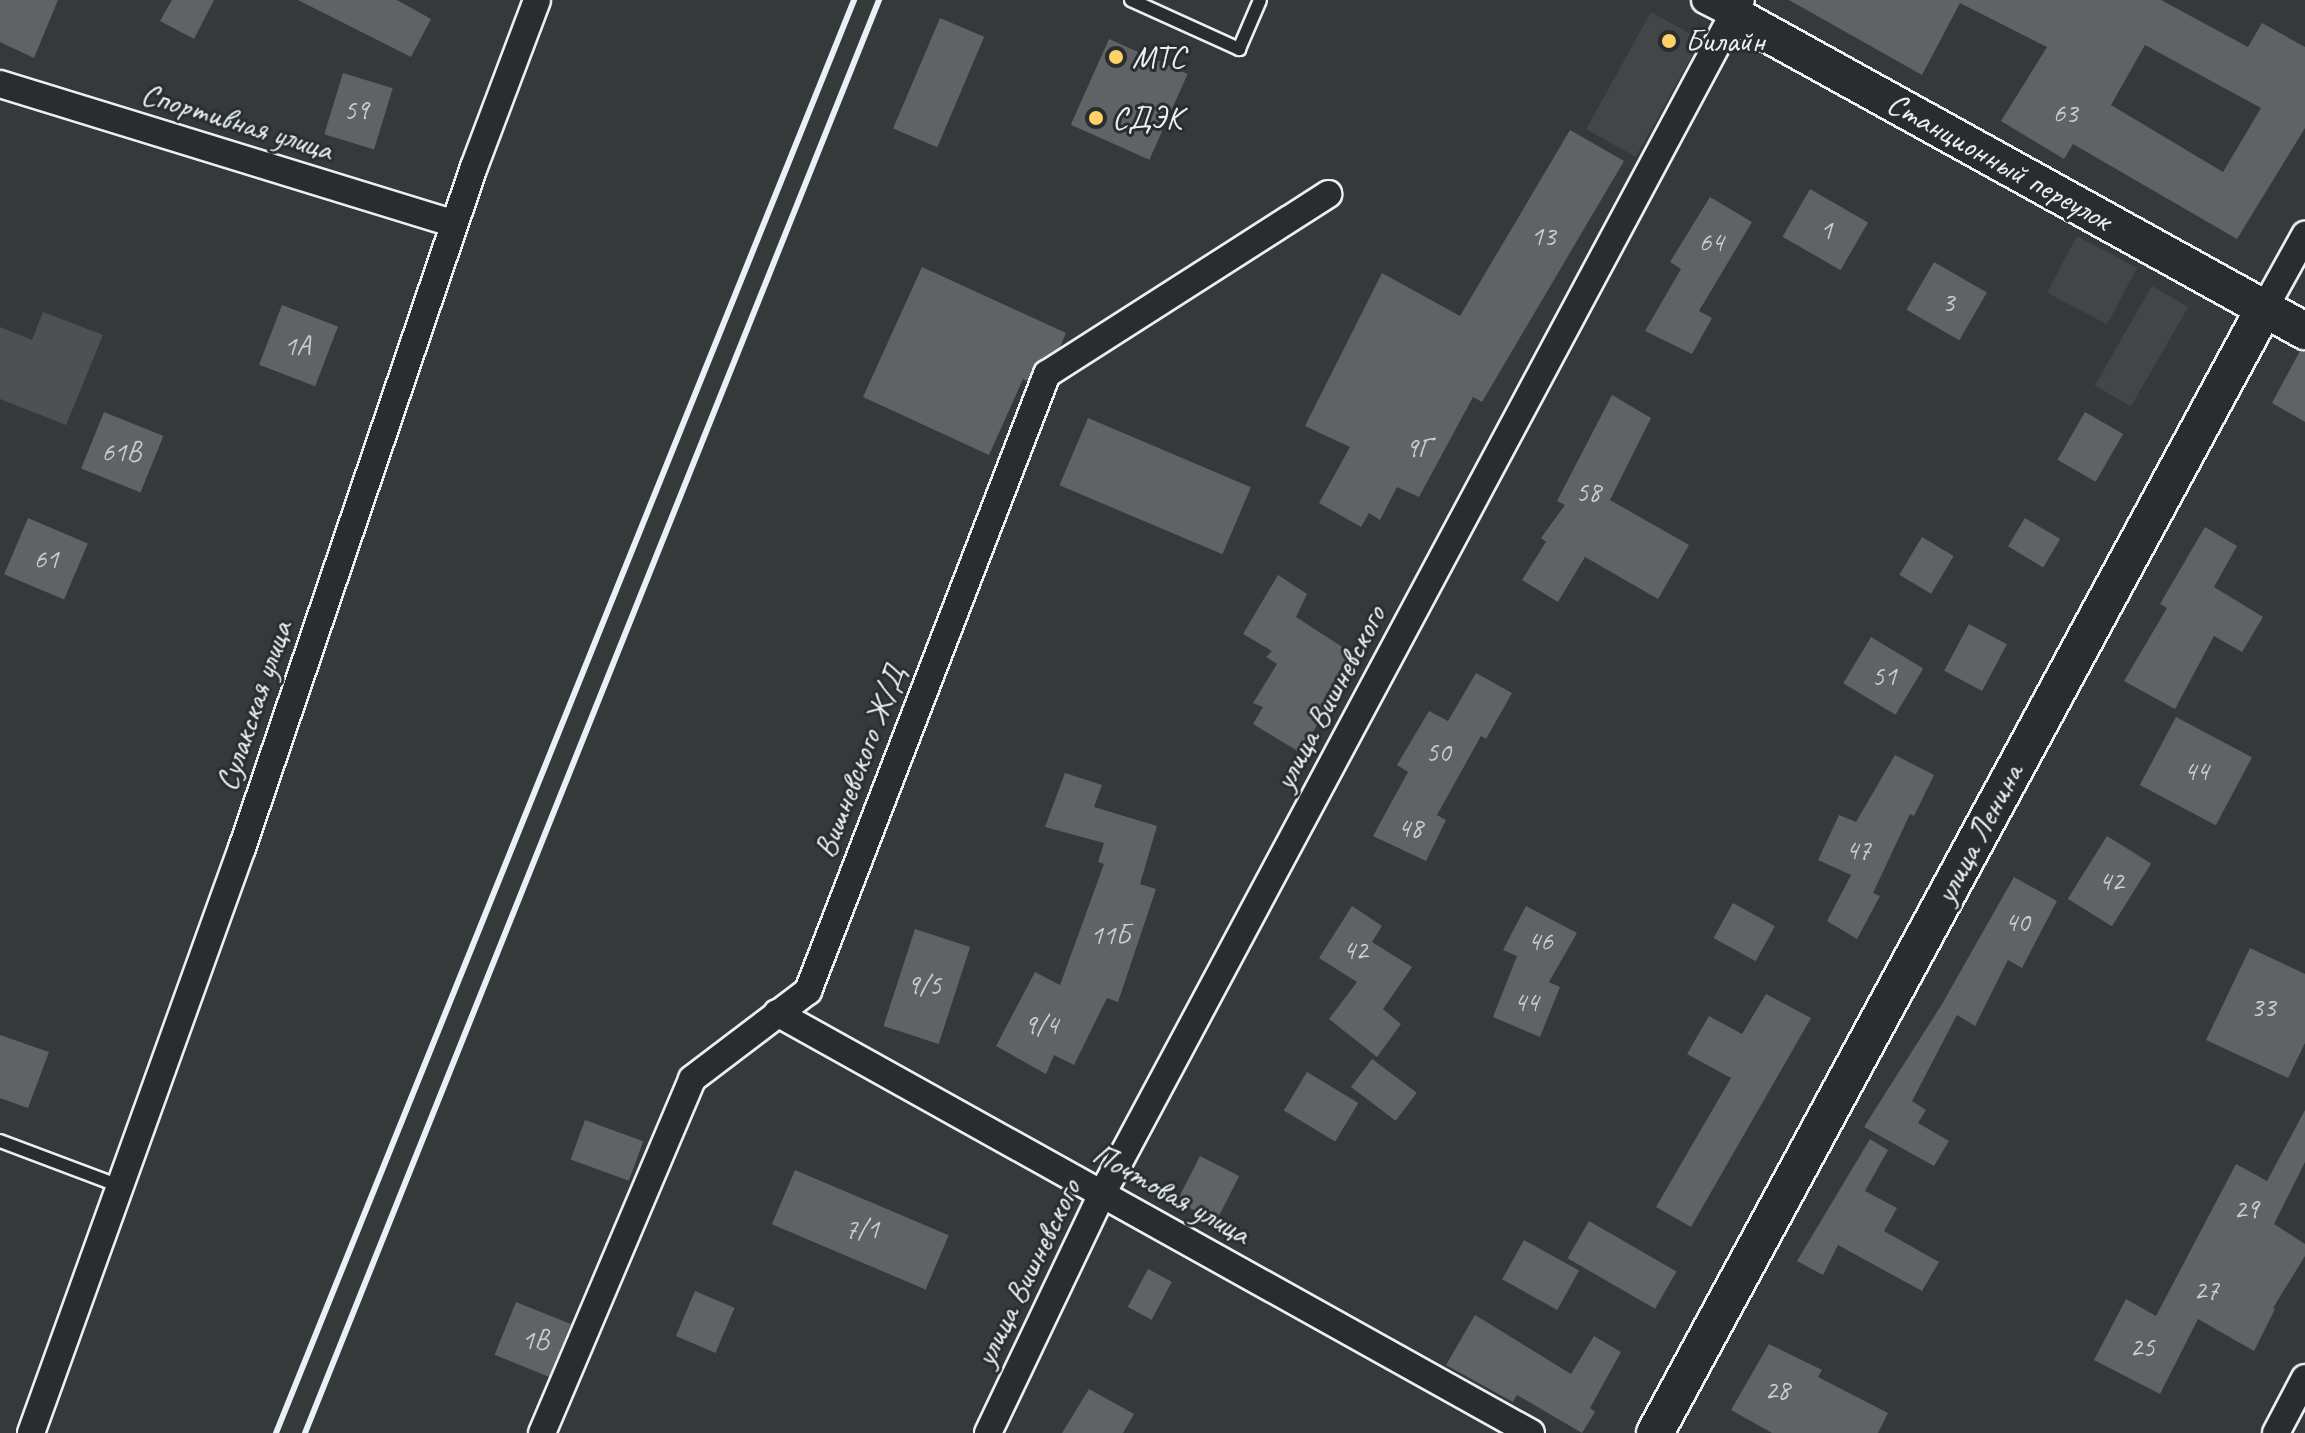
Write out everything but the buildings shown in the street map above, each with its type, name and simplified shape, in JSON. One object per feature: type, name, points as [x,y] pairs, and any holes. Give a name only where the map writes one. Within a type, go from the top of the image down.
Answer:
[{"type":"street","name":"Сулакская улица","points":[[31,1433],[247,833],[454,224],[537,0]]},
{"type":"street","name":"Станционный переулок","points":[[1727,5],[2305,331]]},
{"type":"street","name":"улица Вишневского","points":[[988,1433],[1102,1194],[1727,5]]},
{"type":"street","name":"Спортивная улица","points":[[0,84],[454,224]]},
{"type":"street","name":"Вишневского Ж/Д","points":[[542,1433],[692,1079],[808,991],[1047,374],[1328,194]]},
{"type":"street","name":"улица Ленина","points":[[1655,1433],[2305,235]]},
{"type":"street","name":"Почтовая улица","points":[[777,1013],[1531,1433]]},
{"type":"street","points":[[2276,1433],[2305,1378]]},
{"type":"lane","points":[[1131,0],[1239,49],[1260,0]]},
{"type":"lane","points":[[0,1141],[120,1186]]},
{"type":"shaded area","points":[[1651,12],[1701,40],[1636,157],[1586,129]]},
{"type":"shaded area","points":[[2077,236],[2137,268],[2107,324],[2047,293]]},
{"type":"shaded area","points":[[2152,286],[2188,307],[2131,407],[2094,386]]},
{"type":"shaded area","points":[[43,312],[103,335],[66,425],[0,399],[0,327],[32,340]]},
{"type":"railway","points":[[276,1433],[854,0]]},
{"type":"railway","points":[[305,1433],[879,0]]},
{"type":"place","name":"Билайн","points":[[1669,41]]},
{"type":"place","name":"МТС","points":[[1116,57]]},
{"type":"place","name":"СДЭК","points":[[1096,118]]}]
